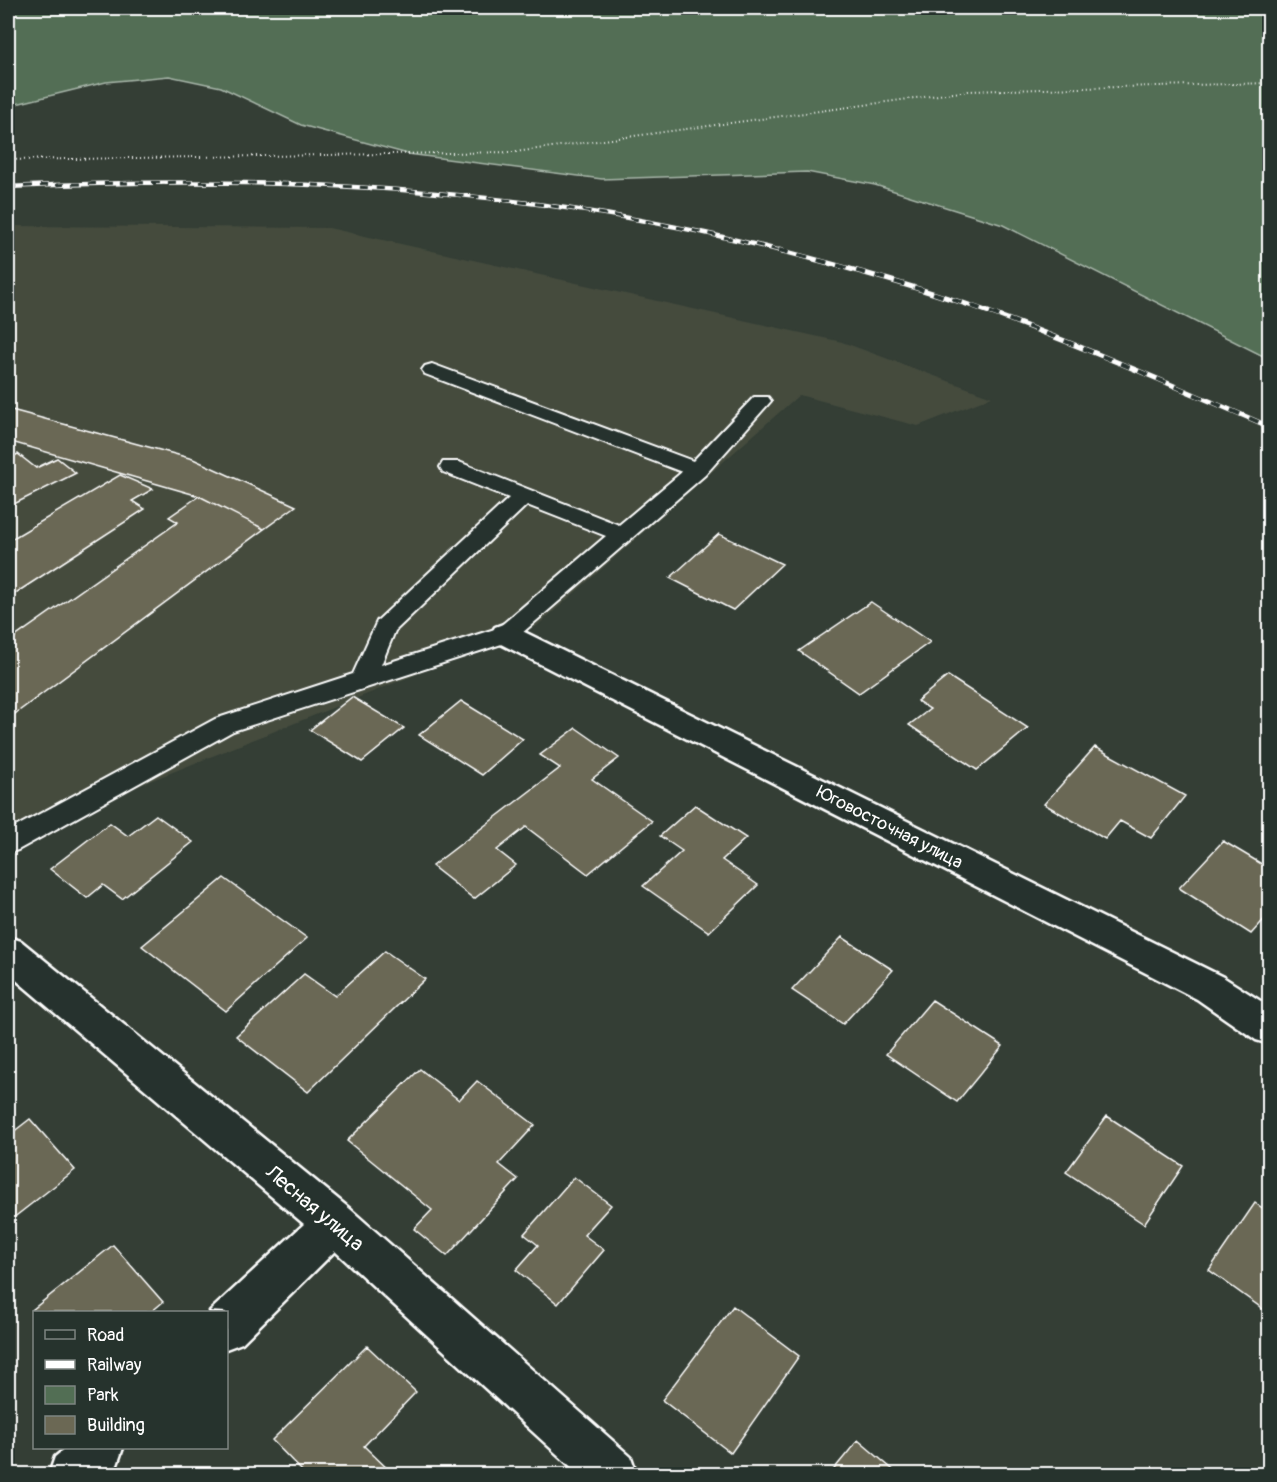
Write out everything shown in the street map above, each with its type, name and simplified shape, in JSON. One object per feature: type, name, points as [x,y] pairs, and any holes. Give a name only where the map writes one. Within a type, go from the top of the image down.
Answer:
[{"type":"street","name":"Юговосточная улица","points":[[506,634],[1210,988],[1269,1028]]},
{"type":"street","name":"Лесная улица","points":[[8,952],[335,1223],[614,1474]]},
{"type":"street","points":[[228,1325],[335,1223]]},
{"type":"street","points":[[72,1474],[99,1449]]},
{"type":"lane","points":[[432,370],[697,470]]},
{"type":"lane","points":[[8,843],[224,725],[506,634],[697,470],[761,401]]},
{"type":"lane","points":[[451,467],[623,535]]},
{"type":"lane","points":[[363,680],[385,627],[523,497]]},
{"type":"path","points":[[8,160],[515,152],[968,91],[1269,83]]},
{"type":"shaded area","points":[[8,226],[329,228],[842,342],[992,397],[918,426],[799,395],[537,626],[8,838]]},
{"type":"green space","points":[[8,8],[1269,8],[1269,359],[1003,225],[875,185],[807,172],[602,179],[408,154],[301,125],[221,87],[169,76],[106,82],[8,106]]},
{"type":"building","points":[[8,409],[193,459],[296,506],[264,529],[199,496],[8,441]]},
{"type":"building","points":[[18,454],[36,468],[57,458],[76,473],[8,507],[8,459]]},
{"type":"building","points":[[120,475],[153,489],[132,501],[145,509],[8,598],[8,541]]},
{"type":"building","points":[[199,496],[264,529],[8,719],[8,642],[178,522],[169,517]]},
{"type":"building","points":[[719,534],[782,564],[733,610],[670,578]]},
{"type":"building","points":[[871,602],[930,642],[859,693],[799,651]]},
{"type":"building","points":[[948,676],[1028,728],[977,770],[909,725],[930,709],[917,701]]},
{"type":"building","points":[[352,697],[404,728],[362,762],[310,730]]},
{"type":"building","points":[[461,701],[523,739],[482,775],[419,735]]},
{"type":"building","points":[[576,728],[619,758],[592,779],[652,821],[588,874],[526,827],[497,850],[516,865],[474,899],[432,866],[560,768],[540,755]]},
{"type":"building","points":[[1095,747],[1185,796],[1151,838],[1120,821],[1105,839],[1044,804]]},
{"type":"building","points":[[695,805],[746,838],[722,860],[758,885],[709,932],[643,886],[682,851],[660,836]]},
{"type":"building","points":[[156,815],[193,842],[122,899],[103,885],[87,898],[50,869],[110,823],[128,836]]},
{"type":"building","points":[[1223,841],[1270,869],[1270,913],[1251,934],[1179,888]]},
{"type":"building","points":[[224,878],[307,938],[226,1011],[142,946]]},
{"type":"building","points":[[842,937],[893,970],[843,1024],[792,990]]},
{"type":"building","points":[[385,951],[425,979],[308,1092],[236,1036],[304,974],[335,996]]},
{"type":"building","points":[[932,1000],[1003,1046],[957,1102],[886,1054]]},
{"type":"building","points":[[420,1069],[459,1100],[477,1081],[535,1125],[499,1164],[518,1179],[447,1256],[414,1229],[432,1210],[347,1141]]},
{"type":"building","points":[[1107,1116],[1183,1166],[1144,1224],[1066,1172]]},
{"type":"building","points":[[30,1119],[75,1170],[8,1222],[8,1136]]},
{"type":"building","points":[[574,1177],[611,1205],[584,1235],[604,1250],[558,1304],[516,1270],[538,1245],[524,1234]]},
{"type":"building","points":[[1255,1203],[1270,1213],[1270,1314],[1209,1270]]},
{"type":"building","points":[[113,1245],[163,1302],[152,1311],[32,1310]]},
{"type":"building","points":[[733,1306],[799,1356],[731,1453],[662,1400]]},
{"type":"building","points":[[367,1346],[416,1392],[364,1446],[393,1474],[305,1474],[272,1440]]},
{"type":"building","points":[[858,1440],[898,1474],[830,1474]]},
{"type":"railway","points":[[8,187],[204,182],[301,184],[399,190],[497,199],[593,212],[690,230],[785,252]]},
{"type":"railway","points":[[779,250],[927,291],[975,307],[1087,350],[1270,427]]}]
